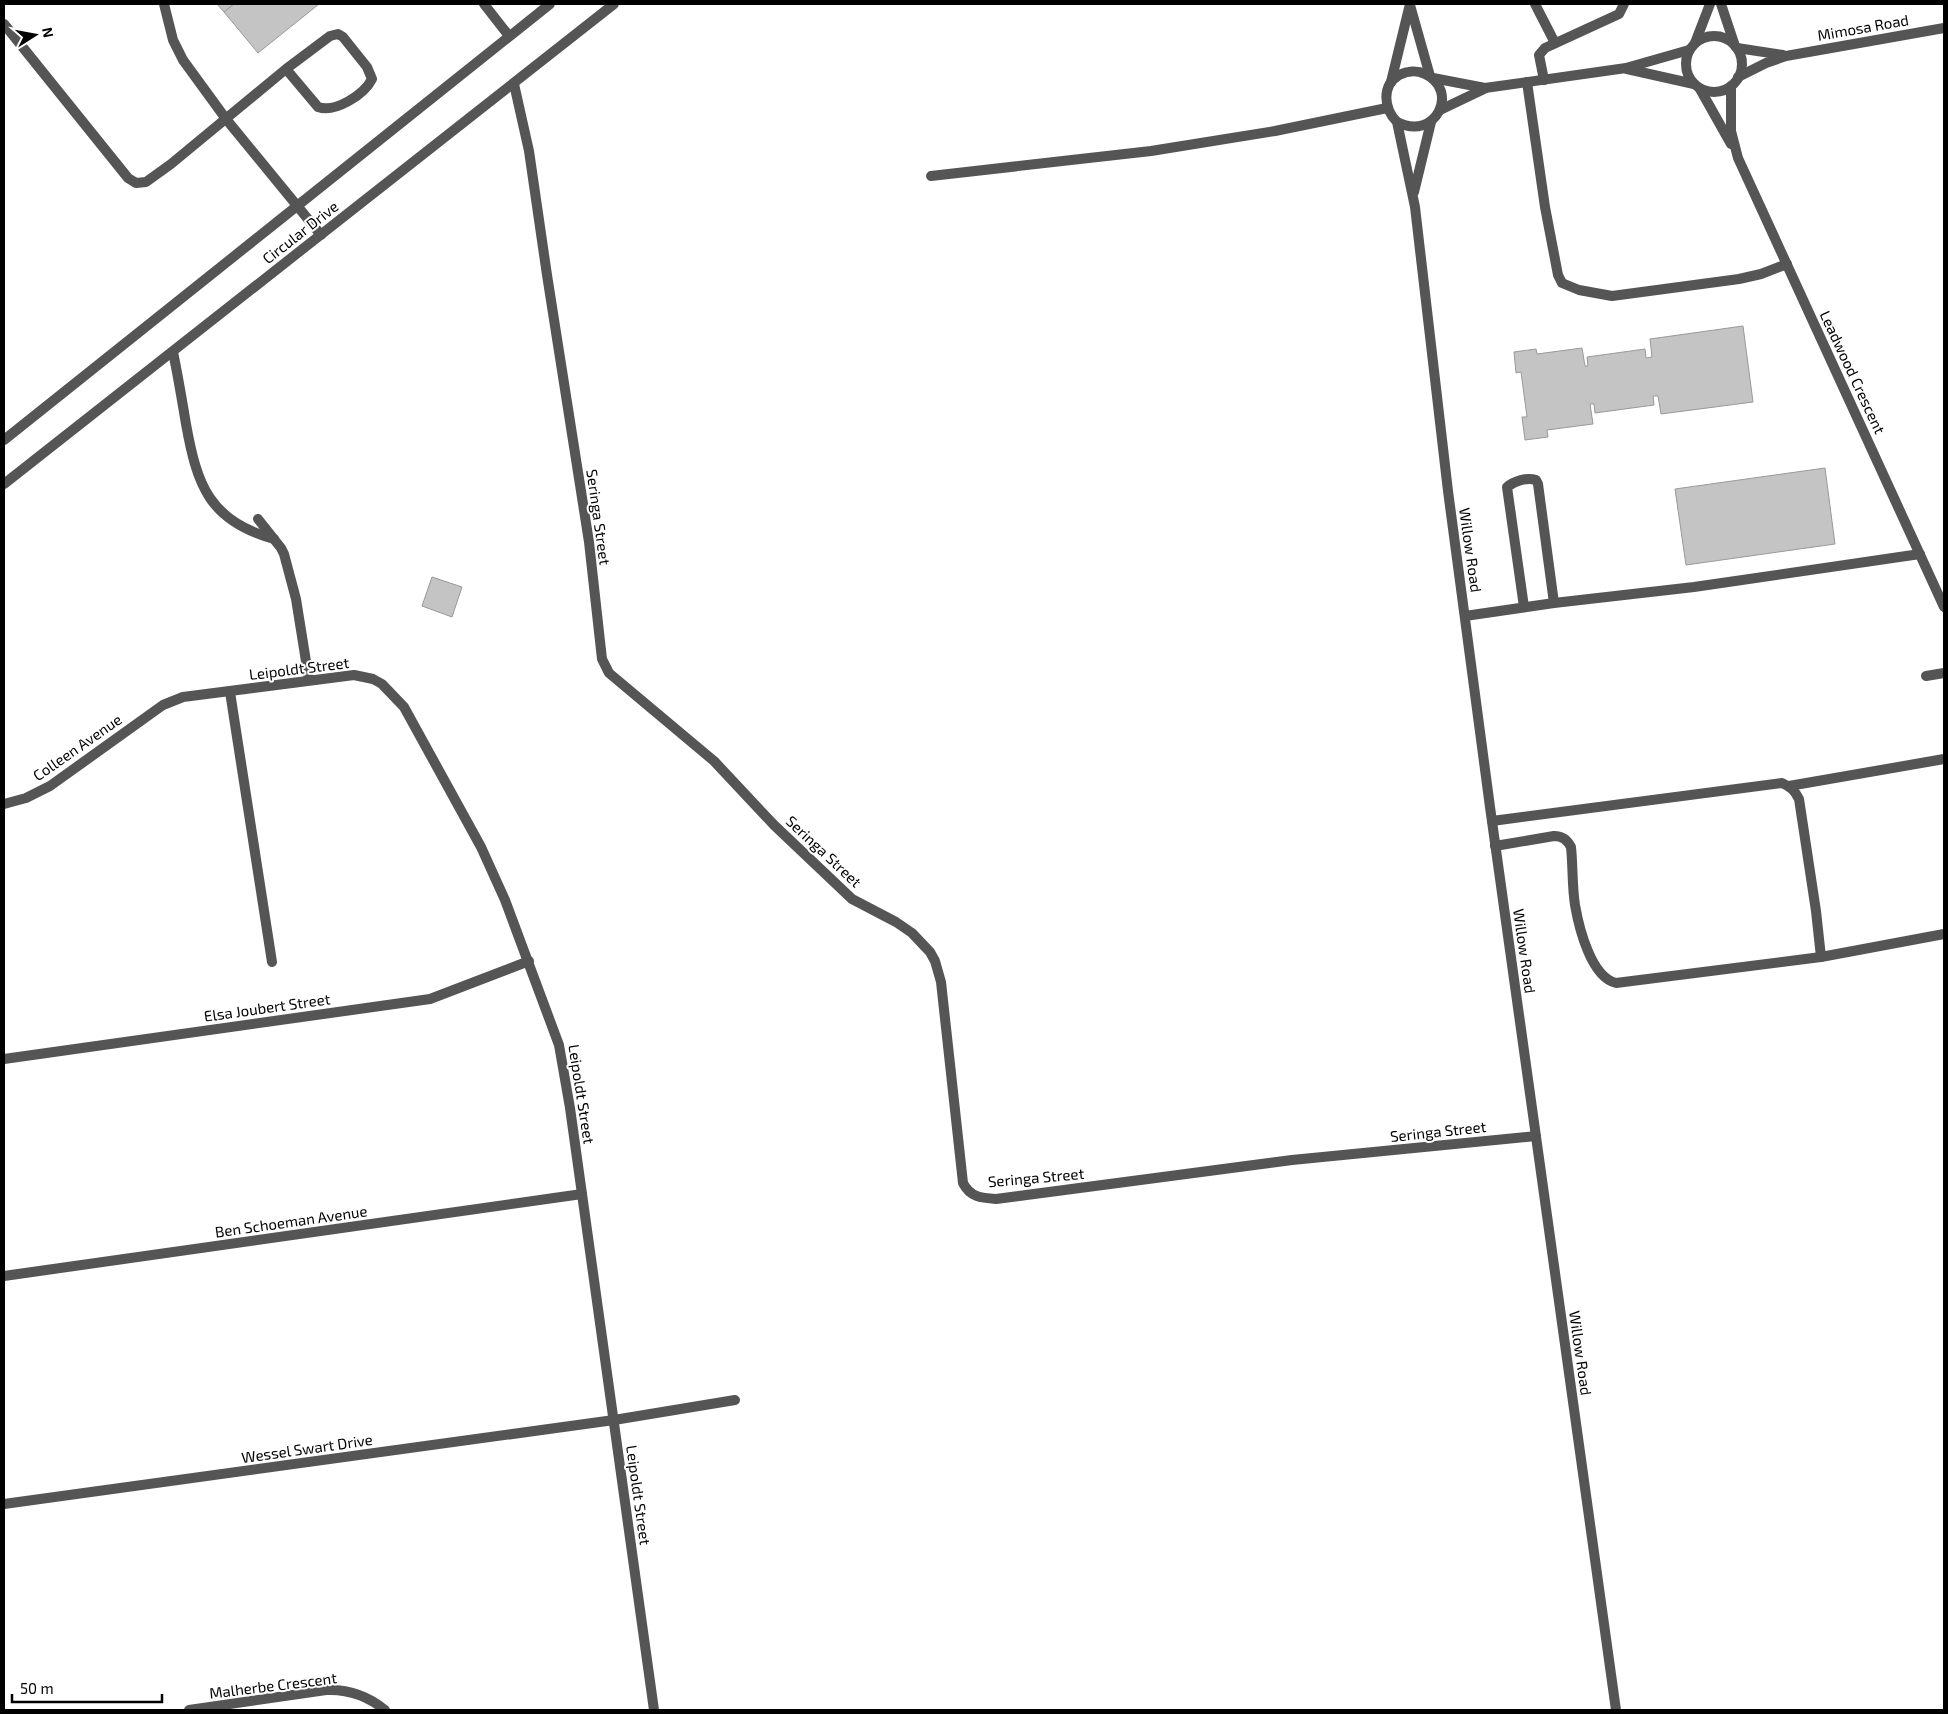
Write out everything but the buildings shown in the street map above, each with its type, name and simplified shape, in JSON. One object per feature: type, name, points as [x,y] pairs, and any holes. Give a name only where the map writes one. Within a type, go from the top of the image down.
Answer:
[{"type":"street","points":[[164,4],[167,24],[183,60],[226,119],[321,235]]},
{"type":"street","points":[[484,4],[509,36]]},
{"type":"street","name":"Circular Drive","points":[[4,440],[550,4]]},
{"type":"street","name":"Circular Drive","points":[[4,484],[614,4]]},
{"type":"street","points":[[1410,4],[1431,77],[1441,92],[1440,110]]},
{"type":"street","points":[[931,176],[1151,151],[1275,131],[1387,108],[1386,99],[1410,4]]},
{"type":"street","points":[[1535,4],[1555,43]]},
{"type":"street","points":[[1544,80],[1539,55],[1545,48],[1619,14],[1624,4]]},
{"type":"street","points":[[1697,86],[1687,72],[1686,64],[1710,4]]},
{"type":"street","points":[[1721,4],[1741,60],[1742,67],[1738,77]]},
{"type":"street","points":[[4,24],[128,178],[141,184],[151,179],[286,69],[330,36],[338,34],[343,37],[367,67],[372,79],[369,86],[342,105],[325,110],[318,107],[286,69]]},
{"type":"street","name":"Mimosa Road","points":[[1626,68],[1715,92],[1723,91],[1731,86],[1738,77],[1766,63],[1786,56],[1944,28]]},
{"type":"street","name":"Mimosa Road","points":[[1440,110],[1485,88],[1626,68],[1692,47],[1705,38],[1716,36],[1726,39],[1736,47],[1786,56]]},
{"type":"street","points":[[1391,83],[1399,75],[1409,72],[1420,72],[1431,77]]},
{"type":"street","name":"Mimosa Road","points":[[1431,77],[1485,88]]},
{"type":"street","points":[[1528,82],[1545,206],[1558,275],[1562,283],[1585,291],[1612,296],[1761,274],[1787,264]]},
{"type":"street","name":"Seringa Street","points":[[514,84],[529,151],[546,275],[589,542],[599,638],[604,663],[609,674],[714,761],[774,825],[845,893],[912,933],[930,952],[935,961],[941,982],[963,1183],[966,1191],[976,1196],[996,1199],[1292,1160],[1536,1136]]},
{"type":"street","name":"Leadwood Crescent","points":[[1697,86],[1734,149],[1944,607]]},
{"type":"street","name":"Leadwood Crescent","points":[[1731,86],[1731,131],[1734,149]]},
{"type":"street","name":"Willow Road","points":[[1387,108],[1397,122],[1413,196],[1448,491],[1495,846],[1616,1710]]},
{"type":"street","name":"Willow Road","points":[[1413,196],[1431,122],[1440,110]]},
{"type":"street","points":[[1397,122],[1405,126],[1414,127],[1431,122]]},
{"type":"street","points":[[173,352],[192,454],[197,474],[205,491],[221,511],[236,523],[252,533],[274,539]]},
{"type":"street","points":[[1524,607],[1507,487],[1514,482],[1531,478],[1536,480],[1538,484],[1554,603]]},
{"type":"street","points":[[258,519],[284,554],[296,598],[309,680]]},
{"type":"street","points":[[1465,616],[1554,603],[1694,587],[1920,554]]},
{"type":"street","points":[[1926,676],[1944,672]]},
{"type":"street","name":"Leipoldt Street","points":[[163,705],[183,697],[309,680],[354,675],[372,679],[390,690],[400,702],[439,768],[481,847],[528,961],[563,1059],[654,1710]]},
{"type":"street","points":[[230,692],[272,962]]},
{"type":"street","name":"Colleen Avenue","points":[[4,804],[26,798],[50,786],[163,705]]},
{"type":"street","points":[[1789,786],[1944,759]]},
{"type":"street","points":[[1492,821],[1782,783],[1795,791],[1799,799],[1821,957]]},
{"type":"street","points":[[1495,846],[1554,836],[1563,837],[1568,842],[1571,847],[1575,903],[1579,923],[1589,954],[1601,975],[1609,981],[1623,983],[1821,957],[1944,934]]},
{"type":"street","name":"Elsa Joubert Street","points":[[4,1059],[430,999],[528,961]]},
{"type":"street","name":"Ben Schoeman Avenue","points":[[4,1276],[582,1194]]},
{"type":"street","name":"Wessel Swart Drive","points":[[4,1504],[614,1420],[735,1400]]},
{"type":"street","name":"Malherbe Crescent","points":[[189,1710],[341,1690],[376,1702],[385,1710]]}]
